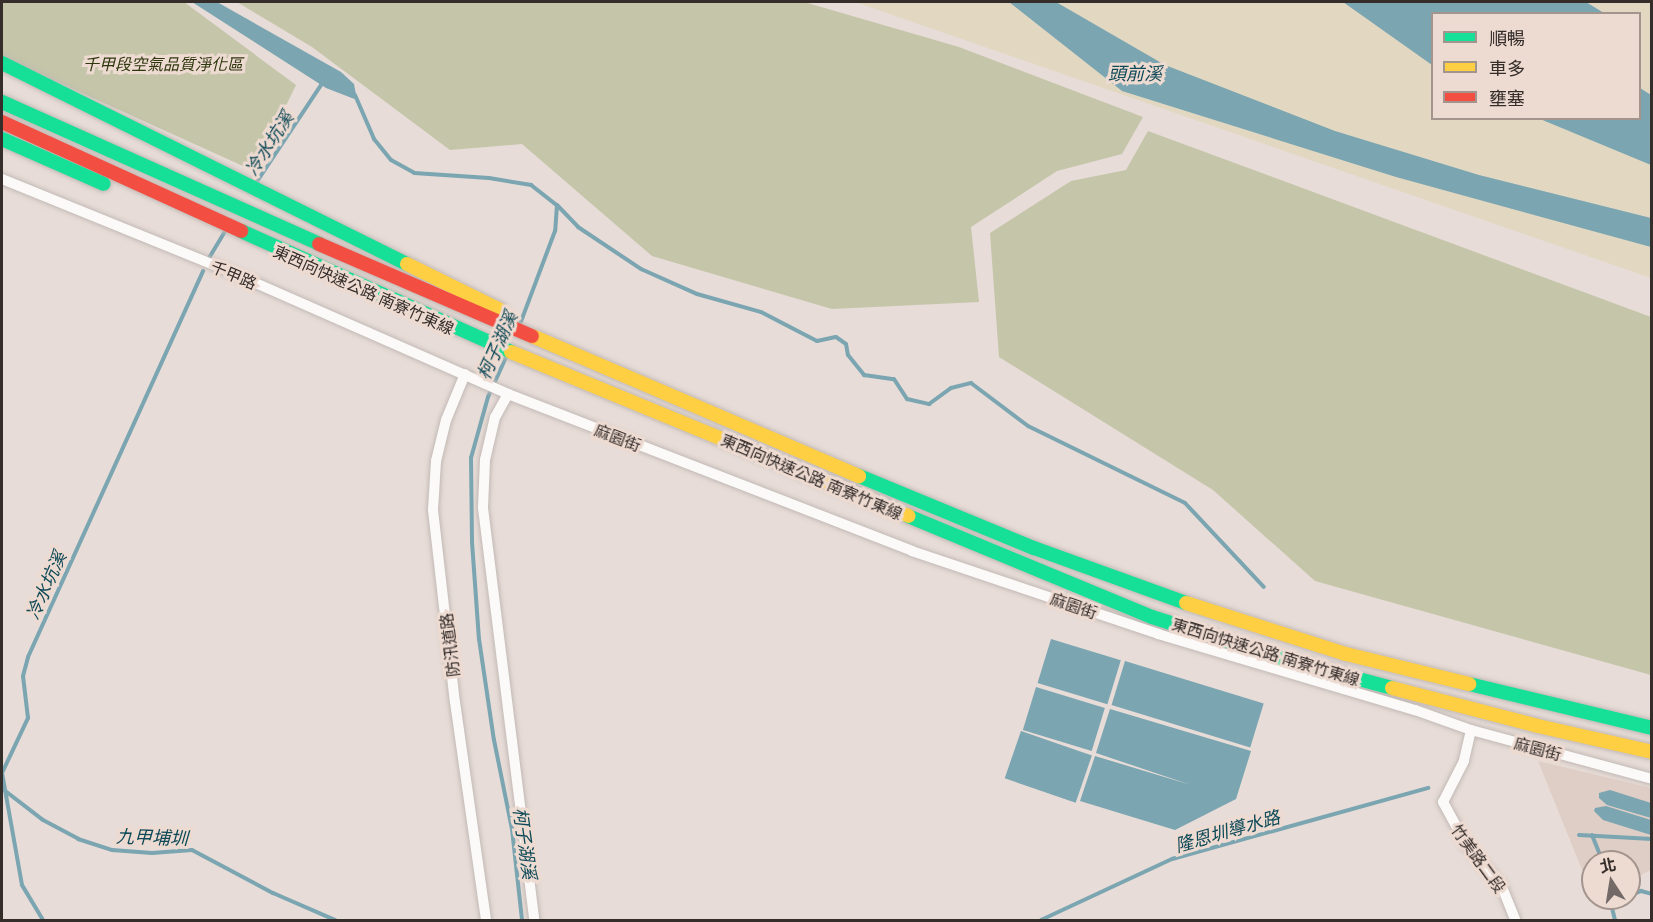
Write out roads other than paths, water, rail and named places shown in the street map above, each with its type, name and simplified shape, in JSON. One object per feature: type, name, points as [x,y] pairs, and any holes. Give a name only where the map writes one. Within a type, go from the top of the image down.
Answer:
[{"type":"highway","points":[[2,63],[531,325],[620,373]]},
{"type":"highway","name":"東西向快速公路 南寮竹東線","points":[[2,102],[280,227],[1034,548],[1191,605],[1346,654],[1652,728]]},
{"type":"highway","name":"東西向快速公路 南寮竹東線","points":[[8,125],[277,250],[466,334],[1152,617],[1284,659],[1538,726],[1652,752]]},
{"type":"highway","points":[[2,139],[173,215],[277,250]]},
{"type":"street","name":"千甲路","points":[[2,179],[226,270],[508,394]]},
{"type":"street","name":"防汛道路","points":[[465,374],[446,420],[436,461],[433,510],[455,702],[486,921]]},
{"type":"street","name":"麻園街","points":[[508,394],[912,551],[1158,634],[1415,710],[1471,730],[1652,779]]},
{"type":"street","points":[[508,394],[495,417],[485,460],[483,508],[534,921]]},
{"type":"street","name":"竹美路二段","points":[[1471,730],[1464,761],[1443,801],[1466,844],[1502,887],[1515,913],[1515,921]]},
{"type":"water","points":[[192,2],[217,2],[341,72],[354,84],[357,100],[326,88]]},
{"type":"water","name":"頭前溪","points":[[1009,2],[1056,2],[1165,65],[1335,131],[1479,175],[1651,218],[1651,247],[1396,177],[1122,91]]},
{"type":"water","points":[[1343,2],[1586,2],[1602,12],[1431,12],[1431,64]]},
{"type":"water","points":[[1641,89],[1651,95],[1651,165],[1542,120],[1641,120]]},
{"type":"water","points":[[1051,639],[1121,660],[1107,704],[1038,683]]},
{"type":"water","points":[[1125,661],[1264,703],[1250,747],[1112,705]]},
{"type":"water","points":[[1036,687],[1105,708],[1092,751],[1023,730]]},
{"type":"water","points":[[1110,709],[1251,751],[1236,799],[1175,830],[1080,801],[1095,756],[1191,785],[1096,753]]},
{"type":"water","points":[[1021,731],[1092,755],[1076,803],[1005,778]]},
{"type":"water","points":[[1610,790],[1651,803],[1651,818],[1607,805],[1599,798],[1599,793]]},
{"type":"water","points":[[1606,806],[1651,820],[1651,835],[1603,820],[1594,811],[1595,808]]},
{"type":"waterway","name":"冷水坑溪","points":[[256,183],[323,82]]},
{"type":"waterway","name":"柯子湖溪","points":[[355,95],[374,139],[391,160],[414,173],[489,178],[531,185],[557,205],[555,231],[520,324]]},
{"type":"waterway","points":[[558,206],[578,227],[641,269],[697,294],[761,312],[817,341],[836,337],[846,344],[848,355],[864,375],[894,379],[907,399],[929,404],[951,388],[971,383],[1028,426],[1185,503],[1264,587]]},
{"type":"waterway","name":"冷水坑溪","points":[[209,258],[226,230]]},
{"type":"waterway","name":"冷水坑溪","points":[[43,920],[22,885],[2,773],[28,718],[23,676],[28,657],[203,271]]},
{"type":"waterway","name":"柯子湖溪","points":[[507,355],[488,397],[471,458],[472,542],[479,639],[494,740],[512,829],[522,920]]},
{"type":"waterway","name":"隆恩圳導水路","points":[[1041,920],[1172,859],[1428,788]]},
{"type":"waterway","name":"九甲埔圳","points":[[4,790],[43,820],[78,839],[112,850],[152,853],[192,850],[273,893],[335,920]]},
{"type":"waterway","points":[[1579,835],[1652,839]]},
{"type":"waterway","points":[[1592,835],[1598,850]]},
{"type":"waterway","points":[[1641,891],[1652,894]]},
{"type":"waterway","points":[[1612,910],[1615,920]]},
{"type":"park label","name":"千甲段空氣品質淨化區","points":[[163,63]]}]
